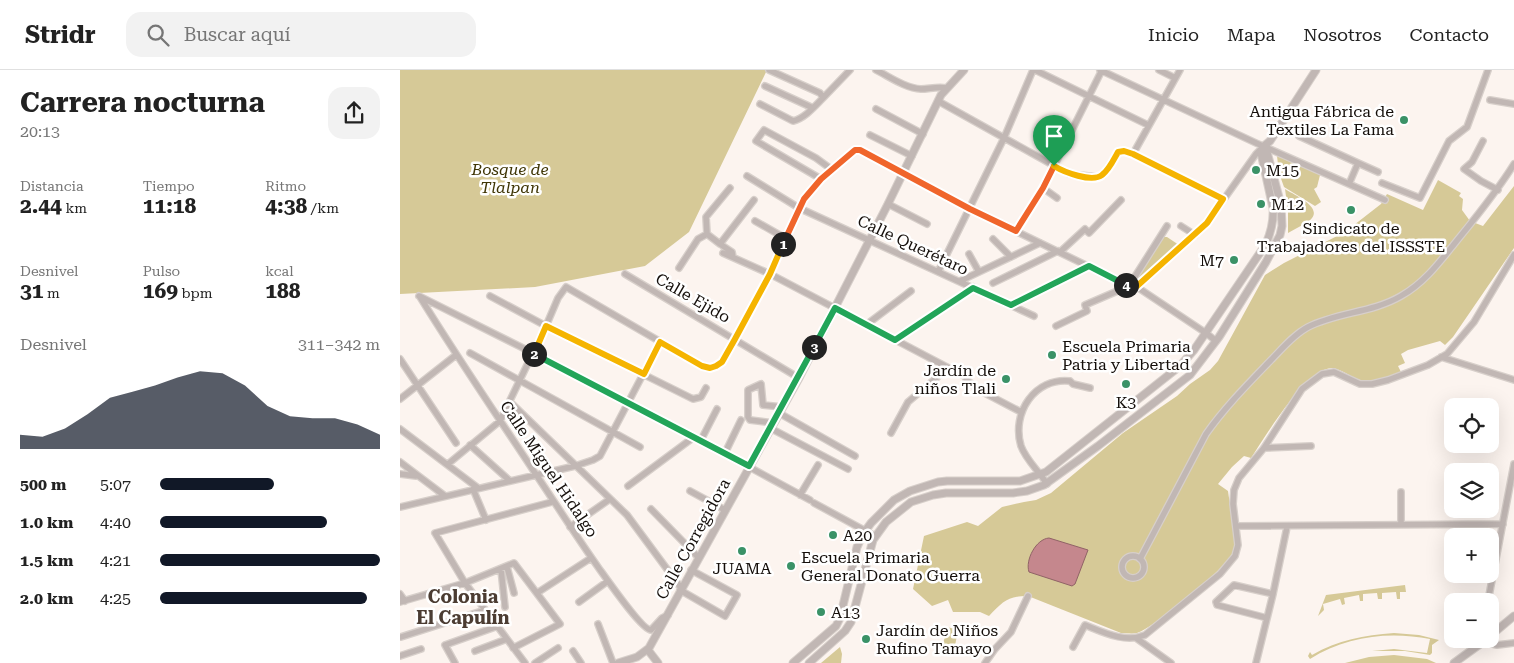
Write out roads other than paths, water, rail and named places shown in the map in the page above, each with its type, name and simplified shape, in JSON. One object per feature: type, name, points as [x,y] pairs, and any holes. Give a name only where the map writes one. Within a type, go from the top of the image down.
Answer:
[{"type":"street","points":[[769,70],[820,93],[823,98]]},
{"type":"street","points":[[760,104],[793,121],[797,120],[813,108],[850,70]]},
{"type":"street","points":[[876,70],[909,87],[922,89],[946,88]]},
{"type":"street","name":"Calle Corregidora","points":[[618,663],[638,660],[648,650],[835,308],[938,101],[946,88],[964,70]]},
{"type":"street","points":[[938,272],[1004,138],[1034,70],[1148,125]]},
{"type":"street","points":[[1016,231],[1043,188],[1101,70],[1385,200]]},
{"type":"street","points":[[1159,70],[1175,78]]},
{"type":"street","points":[[1133,154],[1162,99],[1180,70]]},
{"type":"street","points":[[1138,288],[1207,223],[1256,154],[1270,141],[1316,70]]},
{"type":"street","points":[[1382,183],[1420,198],[1448,141],[1468,127],[1488,70]]},
{"type":"street","points":[[765,86],[813,108]]},
{"type":"street","points":[[1490,100],[1514,104]]},
{"type":"street","points":[[938,101],[1069,174],[1098,177],[1103,175],[1118,152],[1124,151],[1223,199]]},
{"type":"street","points":[[876,110],[923,134]]},
{"type":"street","points":[[821,179],[756,141],[764,130],[816,158],[831,169]]},
{"type":"street","points":[[870,135],[912,156]]},
{"type":"street","points":[[1299,136],[1378,172]]},
{"type":"street","points":[[1483,141],[1472,162],[1464,169],[1498,190]]},
{"type":"street","points":[[797,662],[836,626],[840,618],[857,547],[866,531],[894,500],[926,485],[947,480],[1020,481],[1041,475],[1066,458],[1172,374],[1188,358],[1263,248],[1270,234],[1273,217],[1261,153],[1264,146]]},
{"type":"street","points":[[809,663],[845,632],[851,622],[870,545],[875,536],[893,516],[911,502],[946,493],[1013,493],[1027,491],[1047,484],[1190,375],[1216,341],[1271,254],[1280,235],[1282,211],[1264,146]]},
{"type":"street","points":[[448,464],[500,421],[558,298],[566,287],[702,366],[710,368],[722,362],[770,274],[804,199],[831,169],[853,151],[860,150],[970,209],[1129,286],[1138,288],[1216,341]]},
{"type":"street","points":[[1349,184],[1358,163]]},
{"type":"street","points":[[1140,558],[1206,434],[1218,416],[1293,337],[1307,328],[1326,320],[1383,306],[1420,284],[1438,265],[1498,190],[1514,164]]},
{"type":"street","name":"Calle Querétaro","points":[[747,176],[800,208],[1034,316]]},
{"type":"street","points":[[730,188],[706,217],[707,234],[732,252],[733,257]]},
{"type":"street","points":[[1043,188],[1057,198]]},
{"type":"street","points":[[720,244],[754,200]]},
{"type":"street","points":[[993,283],[1059,251],[1085,229],[1089,233],[1121,200]]},
{"type":"street","points":[[888,204],[927,224]]},
{"type":"street","points":[[755,221],[785,238]]},
{"type":"street","points":[[1056,326],[1087,311],[1085,305],[1129,286],[1167,226]]},
{"type":"street","points":[[1181,226],[1195,234]]},
{"type":"street","points":[[679,268],[698,239],[707,234]]},
{"type":"street","points":[[993,239],[1011,257]]},
{"type":"street","points":[[960,282],[1040,243]]},
{"type":"street","points":[[1263,248],[1271,254]]},
{"type":"street","points":[[723,253],[770,274],[948,368],[965,378],[977,389],[1021,412]]},
{"type":"street","points":[[970,254],[978,272]]},
{"type":"street","points":[[1073,647],[1085,625],[1118,637],[1136,638],[1145,635],[1220,574],[1235,556],[1238,545],[1233,504],[1234,490],[1239,478],[1264,448],[1302,389],[1322,374],[1334,372],[1360,384],[1372,384],[1428,365],[1447,354],[1474,322],[1514,255]]},
{"type":"street","points":[[1011,305],[1089,266]]},
{"type":"street","name":"Calle Ejido","points":[[625,274],[798,378]]},
{"type":"street","points":[[895,340],[973,288]]},
{"type":"street","points":[[866,325],[911,291]]},
{"type":"street","name":"Calle Miguel Hidalgo","points":[[533,353],[419,296],[536,474],[552,502],[608,581],[648,631],[668,615]]},
{"type":"street","points":[[490,296],[693,399],[697,400],[706,388]]},
{"type":"street","points":[[400,507],[575,466],[600,456],[660,342]]},
{"type":"street","points":[[470,353],[640,448]]},
{"type":"street","points":[[533,353],[701,440],[875,536]]},
{"type":"street","points":[[400,399],[456,355]]},
{"type":"street","points":[[1441,357],[1514,380]]},
{"type":"street","points":[[400,359],[456,443]]},
{"type":"street","points":[[891,433],[908,402],[948,368]]},
{"type":"street","points":[[1047,484],[1021,445],[1019,426],[1021,412],[1033,394],[1050,382],[1058,380],[1070,381],[1073,384],[1090,388]]},
{"type":"street","points":[[848,469],[772,426],[750,420],[748,417],[748,390],[761,384],[763,405],[780,410],[855,456]]},
{"type":"street","points":[[510,402],[627,515],[681,589],[725,616],[737,595],[691,570]]},
{"type":"street","points":[[701,440],[716,409]]},
{"type":"street","points":[[725,453],[740,420]]},
{"type":"street","points":[[400,429],[448,464],[476,489],[486,520]]},
{"type":"street","points":[[628,486],[694,437]]},
{"type":"street","points":[[470,445],[510,481]]},
{"type":"street","points":[[1264,448],[1311,446]]},
{"type":"street","points":[[400,462],[445,496]]},
{"type":"street","points":[[1489,593],[1514,464]]},
{"type":"street","points":[[800,495],[818,465]]},
{"type":"street","points":[[400,474],[418,476]]},
{"type":"street","points":[[690,491],[725,510]]},
{"type":"street","points":[[1401,492],[1401,526]]},
{"type":"street","points":[[570,527],[610,499]]},
{"type":"street","points":[[524,663],[465,583],[435,533],[552,502]]},
{"type":"street","points":[[651,509],[698,557]]},
{"type":"street","points":[[1237,526],[1502,524]]},
{"type":"street","points":[[1256,663],[1287,527]]},
{"type":"street","points":[[537,594],[592,558]]},
{"type":"street","points":[[400,594],[402,602],[465,583],[514,563],[560,624],[513,648]]},
{"type":"street","points":[[504,568],[514,593]]},
{"type":"street","points":[[504,568],[505,607]]},
{"type":"street","points":[[579,602],[608,581]]},
{"type":"street","points":[[1267,618],[1217,605],[1216,602],[1234,585],[1273,594]]},
{"type":"street","points":[[985,663],[1011,632],[1028,596]]},
{"type":"street","points":[[401,638],[485,610]]},
{"type":"street","points":[[1499,628],[1514,616]]},
{"type":"street","points":[[598,624],[613,663]]},
{"type":"street","points":[[455,663],[445,645],[498,626]]},
{"type":"street","points":[[1136,638],[1171,663]]},
{"type":"street","points":[[475,651],[507,639]]},
{"type":"street","points":[[1499,645],[1514,643]]},
{"type":"street","points":[[535,663],[558,648]]},
{"type":"street","points":[[1454,663],[1474,648]]},
{"type":"street","points":[[401,654],[421,649]]},
{"type":"street","points":[[648,650],[658,663]]},
{"type":"street","points":[[573,651],[581,663]]},
{"type":"place","name":"Antigua Fábrica de Textiles La Fama","points":[[1404,120]]},
{"type":"place","name":"M15","points":[[1256,170]]},
{"type":"place","name":"M12","points":[[1261,204]]},
{"type":"place","name":"Sindicato de Trabajadores del ISSSTE","points":[[1351,210]]},
{"type":"place","name":"M7","points":[[1234,260]]},
{"type":"place","name":"Escuela Primaria Patria y Libertad","points":[[1052,355]]},
{"type":"place","name":"Jardín de niños Tlali","points":[[1006,379]]},
{"type":"place","name":"K3","points":[[1126,384]]},
{"type":"place","name":"A20","points":[[833,535]]},
{"type":"place","name":"JUAMA","points":[[742,551]]},
{"type":"place","name":"Escuela Primaria General Donato Guerra","points":[[791,566]]},
{"type":"place","name":"A13","points":[[821,612]]},
{"type":"place","name":"Jardín de Niños Rufino Tamayo","points":[[866,639]]},
{"type":"district","name":"Colonia El Capulín","points":[[463,606]]},
{"type":"park label","name":"Bosque de Tlalpan","points":[[510,178]]}]
